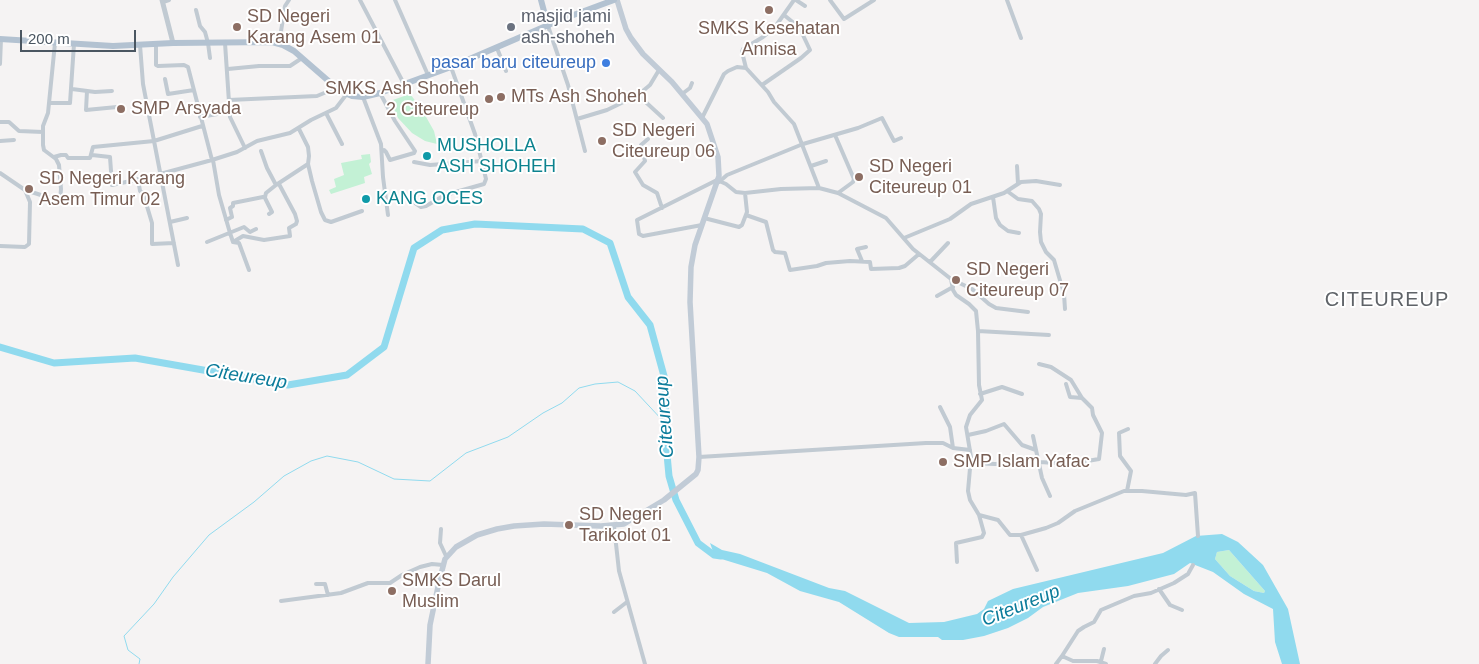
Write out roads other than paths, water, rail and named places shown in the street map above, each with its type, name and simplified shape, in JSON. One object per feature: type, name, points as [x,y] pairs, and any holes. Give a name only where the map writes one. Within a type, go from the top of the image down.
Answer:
[{"type":"main road","points":[[541,0],[546,12],[548,26]]},
{"type":"main road","points":[[1,39],[113,46],[260,41],[279,44],[294,51],[346,95],[364,97],[428,76],[560,20],[615,0],[631,38],[702,118],[710,132],[718,157],[718,181],[692,255],[690,287],[700,457],[700,465],[696,474],[664,500],[624,524],[614,526],[544,524],[514,526],[497,529],[477,536],[456,547],[446,556],[430,625],[426,664]]},
{"type":"main road","points":[[546,12],[560,20]]},
{"type":"street","points":[[169,0],[163,1],[173,43]]},
{"type":"street","points":[[279,44],[285,6],[289,0]]},
{"type":"street","points":[[360,0],[404,84]]},
{"type":"street","points":[[396,0],[428,76]]},
{"type":"street","points":[[805,6],[795,0],[769,33],[742,49],[746,68],[790,119],[803,144],[819,188]]},
{"type":"street","points":[[830,0],[844,19],[874,0]]},
{"type":"street","points":[[1007,0],[1022,38]]},
{"type":"street","points":[[196,10],[200,26],[208,43],[210,58]]},
{"type":"street","points":[[762,85],[784,71],[810,50],[801,31],[784,15]]},
{"type":"street","points":[[548,26],[577,118],[585,151]]},
{"type":"street","points":[[0,64],[1,39]]},
{"type":"street","points":[[0,172],[25,190],[60,201],[59,166],[54,158],[43,148],[43,132],[55,43]]},
{"type":"street","points":[[225,43],[230,118],[245,148]]},
{"type":"street","points":[[48,103],[70,103],[74,44]]},
{"type":"street","points":[[156,44],[156,65],[186,66],[213,160],[219,195],[233,242]]},
{"type":"street","points":[[140,45],[143,84],[162,173],[178,265]]},
{"type":"street","points":[[497,48],[506,71]]},
{"type":"street","points":[[228,69],[290,66],[302,58]]},
{"type":"street","points":[[415,203],[421,207],[426,206],[445,195],[484,184],[486,179],[470,118],[451,67]]},
{"type":"street","points":[[702,118],[724,74],[737,67],[746,68]]},
{"type":"street","points":[[577,118],[607,110],[638,95],[650,85],[659,69]]},
{"type":"street","points":[[577,118],[607,108],[636,94],[649,83],[659,69]]},
{"type":"street","points":[[165,79],[168,94],[194,90]]},
{"type":"street","points":[[682,95],[690,88],[692,83]]},
{"type":"street","points":[[229,100],[317,96],[336,88]]},
{"type":"street","points":[[72,89],[112,91]]},
{"type":"street","points":[[87,91],[86,110],[117,107]]},
{"type":"street","points":[[380,93],[394,121],[415,151],[414,153],[390,160],[386,152],[382,151]]},
{"type":"street","points":[[92,155],[110,157],[112,185],[138,179],[213,160],[257,142],[280,137],[299,129],[311,120],[339,105],[346,95]]},
{"type":"street","points":[[638,95],[663,118]]},
{"type":"street","points":[[364,97],[381,144],[388,215]]},
{"type":"street","points":[[136,108],[148,107]]},
{"type":"street","points":[[200,117],[229,112]]},
{"type":"street","points":[[326,113],[342,144]]},
{"type":"street","points":[[702,225],[641,236],[638,231],[637,219],[727,175],[803,144],[883,118],[894,141],[901,138]]},
{"type":"street","points":[[0,122],[9,122],[19,131],[43,132]]},
{"type":"street","points":[[54,158],[66,155],[68,158],[90,158],[93,147],[154,141],[202,126]]},
{"type":"street","points":[[299,129],[309,151],[308,164],[316,196],[325,220],[331,222],[362,211]]},
{"type":"street","points":[[835,135],[854,180],[838,193]]},
{"type":"street","points":[[648,139],[641,145],[645,161],[635,172],[643,185],[657,193],[662,208]]},
{"type":"street","points":[[0,141],[14,140]]},
{"type":"street","points":[[233,242],[243,236],[264,240],[290,236],[290,228],[297,221],[295,214],[267,168],[261,151]]},
{"type":"street","points":[[414,162],[430,165],[482,161]]},
{"type":"street","points":[[812,166],[826,161]]},
{"type":"street","points":[[265,197],[266,193],[308,164]]},
{"type":"street","points":[[1017,166],[1018,184]]},
{"type":"street","points":[[138,179],[140,191],[144,193],[152,223],[152,244],[174,243]]},
{"type":"street","points":[[904,238],[950,219],[971,204],[1008,191],[1018,184],[1030,180],[1060,184]]},
{"type":"street","points":[[718,181],[726,184],[736,192],[745,193],[781,189],[819,188],[838,193],[886,218],[919,254],[951,279],[972,289],[989,304],[996,308],[1028,312]]},
{"type":"street","points":[[0,246],[25,247],[30,244],[30,202],[25,190]]},
{"type":"street","points":[[1008,191],[1018,199],[1032,201],[1039,209],[1041,214],[1041,242],[1046,252],[1054,260],[1064,294],[1065,309]]},
{"type":"street","points":[[704,218],[739,227],[742,225],[746,215],[745,193]]},
{"type":"street","points":[[226,220],[232,217],[230,208],[232,203],[265,197]]},
{"type":"street","points":[[265,197],[272,212],[268,214]]},
{"type":"street","points":[[993,197],[996,218],[1000,225],[1008,231],[1019,233]]},
{"type":"street","points":[[746,215],[766,222],[773,250],[785,253],[790,270],[826,263],[862,261],[870,262],[871,269],[899,268],[905,266],[919,254]]},
{"type":"street","points":[[170,222],[187,218]]},
{"type":"street","points":[[207,242],[244,228],[249,231],[256,229]]},
{"type":"street","points":[[233,242],[239,244],[249,270]]},
{"type":"street","points":[[930,262],[948,243]]},
{"type":"street","points":[[862,261],[857,250],[866,247]]},
{"type":"street","points":[[951,279],[954,292],[976,311],[978,379],[981,403],[968,419],[966,427],[970,450],[968,491],[984,533],[982,537],[956,543],[958,562]]},
{"type":"street","points":[[937,296],[953,287]]},
{"type":"street","points":[[978,332],[1049,335]]},
{"type":"street","points":[[970,463],[1040,462],[1070,464],[1098,460],[1101,431],[1092,415],[1092,408],[1082,398],[1071,380],[1051,368],[1039,364]]},
{"type":"street","points":[[1066,384],[1070,397],[1082,398]]},
{"type":"street","points":[[980,394],[1002,387],[1022,394]]},
{"type":"street","points":[[940,406],[950,427],[953,448]]},
{"type":"street","points":[[968,435],[1004,424],[1022,445],[1036,450]]},
{"type":"street","points":[[1126,491],[1131,471],[1120,456],[1119,433],[1128,429]]},
{"type":"street","points":[[1033,436],[1042,478],[1050,496]]},
{"type":"street","points":[[700,457],[926,443],[943,443],[953,448],[970,450]]},
{"type":"street","points":[[979,516],[998,520],[1010,535],[1021,535],[1058,523],[1075,510],[1126,491],[1186,496],[1195,493],[1198,536]]},
{"type":"street","points":[[614,526],[617,560],[645,664]]},
{"type":"street","points":[[441,529],[440,543],[446,556]]},
{"type":"street","points":[[1021,535],[1037,570]]},
{"type":"street","points":[[281,602],[340,593],[368,583],[393,582],[402,575],[420,567],[432,564],[444,565]]},
{"type":"street","points":[[1058,663],[1078,631],[1094,622],[1101,610],[1134,596],[1151,593],[1183,578],[1193,565]]},
{"type":"street","points":[[316,584],[325,584],[328,595]]},
{"type":"street","points":[[1159,589],[1168,603],[1182,610]]},
{"type":"street","points":[[614,612],[627,602]]},
{"type":"street","points":[[1101,661],[1104,648]]},
{"type":"street","points":[[1156,664],[1168,650]]},
{"type":"street","points":[[1062,656],[1073,661],[1101,661],[1106,664]]},
{"type":"water","points":[[1222,534],[1238,542],[1263,565],[1288,609],[1300,664],[1282,664],[1275,642],[1273,609],[1244,594],[1213,572],[1190,563],[1174,574],[1128,586],[1078,593],[1043,607],[1028,618],[1008,628],[984,636],[963,640],[942,640],[938,637],[899,637],[889,633],[839,602],[800,591],[767,573],[715,557],[710,543],[722,550],[740,554],[829,588],[845,591],[909,623],[944,622],[977,614],[984,609],[988,601],[1013,589],[1163,553],[1196,536]],"holes":[[[1229,550],[1265,591],[1264,593],[1254,591],[1230,576],[1215,559],[1217,552]]]},
{"type":"waterway","name":"Citeureup","points":[[0,347],[54,363],[135,358],[288,385],[347,375],[384,347],[414,248],[442,230],[475,224],[583,229],[610,243],[628,297],[650,325],[664,376],[666,400],[664,422],[669,476],[676,500],[698,543],[714,555],[721,556]]},
{"type":"waterway","points":[[139,664],[140,659],[128,650],[124,636],[154,604],[173,577],[209,535],[254,502],[284,476],[311,461],[327,456],[358,462],[394,479],[430,481],[466,453],[508,437],[543,413],[562,403],[579,388],[595,384],[618,382],[635,391],[664,422]]},
{"type":"place","name":"SMKS Kesehatan Annisa","points":[[769,10]]},
{"type":"place","name":"SD Negeri Karang Asem 01","points":[[237,27]]},
{"type":"place","name":"masjid jami ash-shoheh","points":[[511,27]]},
{"type":"place","name":"pasar baru citeureup","points":[[606,63]]},
{"type":"place","name":"MTs Ash Shoheh","points":[[501,97]]},
{"type":"place","name":"SMKS Ash Shoheh 2 Citeureup","points":[[489,99]]},
{"type":"place","name":"SMP Arsyada","points":[[121,109]]},
{"type":"place","name":"SD Negeri Citeureup 06","points":[[602,141]]},
{"type":"place","name":"MUSHOLLA ASH SHOHEH","points":[[427,156]]},
{"type":"place","name":"SD Negeri Citeureup 01","points":[[859,177]]},
{"type":"place","name":"SD Negeri Karang Asem Timur 02","points":[[29,189]]},
{"type":"place","name":"KANG OCES","points":[[366,199]]},
{"type":"place","name":"SD Negeri Citeureup 07","points":[[956,280]]},
{"type":"place","name":"SMP Islam Yafac","points":[[943,462]]},
{"type":"place","name":"SD Negeri Tarikolot 01","points":[[569,525]]},
{"type":"place","name":"SMKS Darul Muslim","points":[[392,591]]},
{"type":"district","name":"CITEUREUP","points":[[1387,300]]}]
